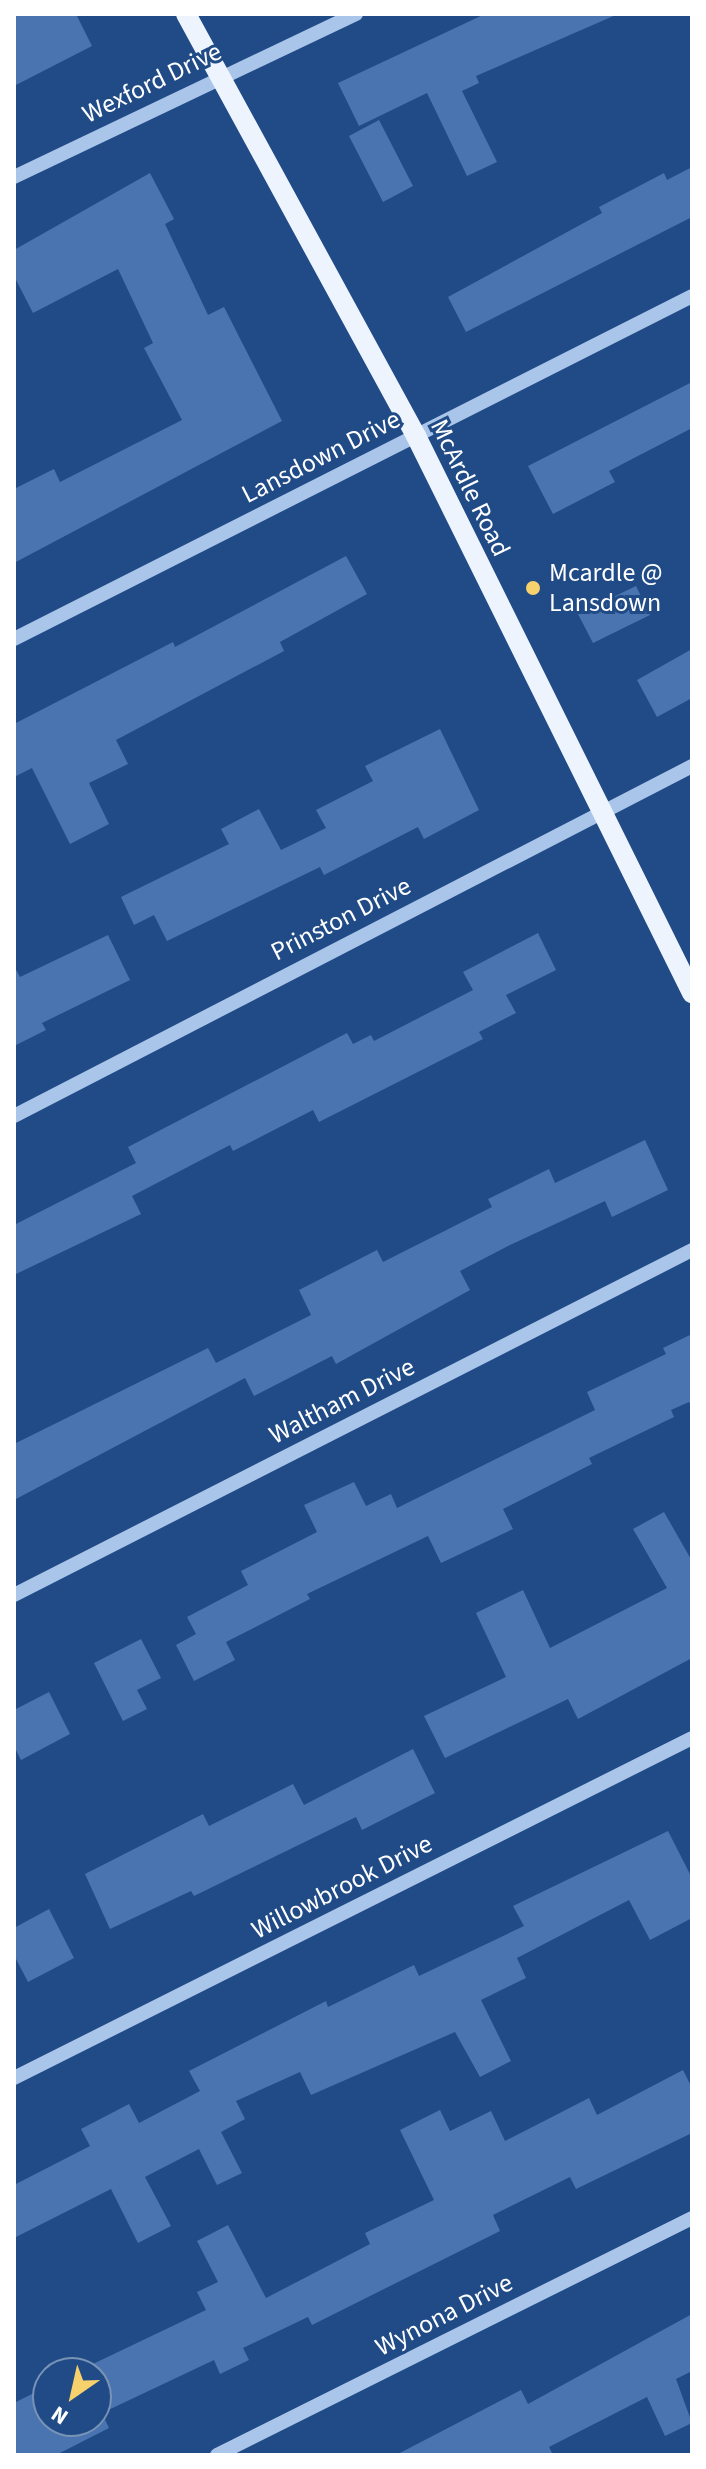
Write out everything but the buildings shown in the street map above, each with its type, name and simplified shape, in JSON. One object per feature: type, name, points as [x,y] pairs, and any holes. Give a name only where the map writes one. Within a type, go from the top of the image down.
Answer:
[{"type":"main road","name":"McArdle Road","points":[[186,14],[416,436],[599,812],[692,993]]},
{"type":"street","name":"Wexford Drive","points":[[14,177],[356,14]]},
{"type":"street","name":"Lansdown Drive","points":[[14,639],[692,296]]},
{"type":"street","name":"Prinston Drive","points":[[14,1116],[692,766]]},
{"type":"street","name":"Waltham Drive","points":[[14,1595],[692,1250]]},
{"type":"street","name":"Willowbrook Drive","points":[[14,2078],[692,1738]]},
{"type":"street","name":"Wynona Drive","points":[[217,2455],[692,2218]]},
{"type":"place","name":"Mcardle @ Lansdown","points":[[533,588]]}]
